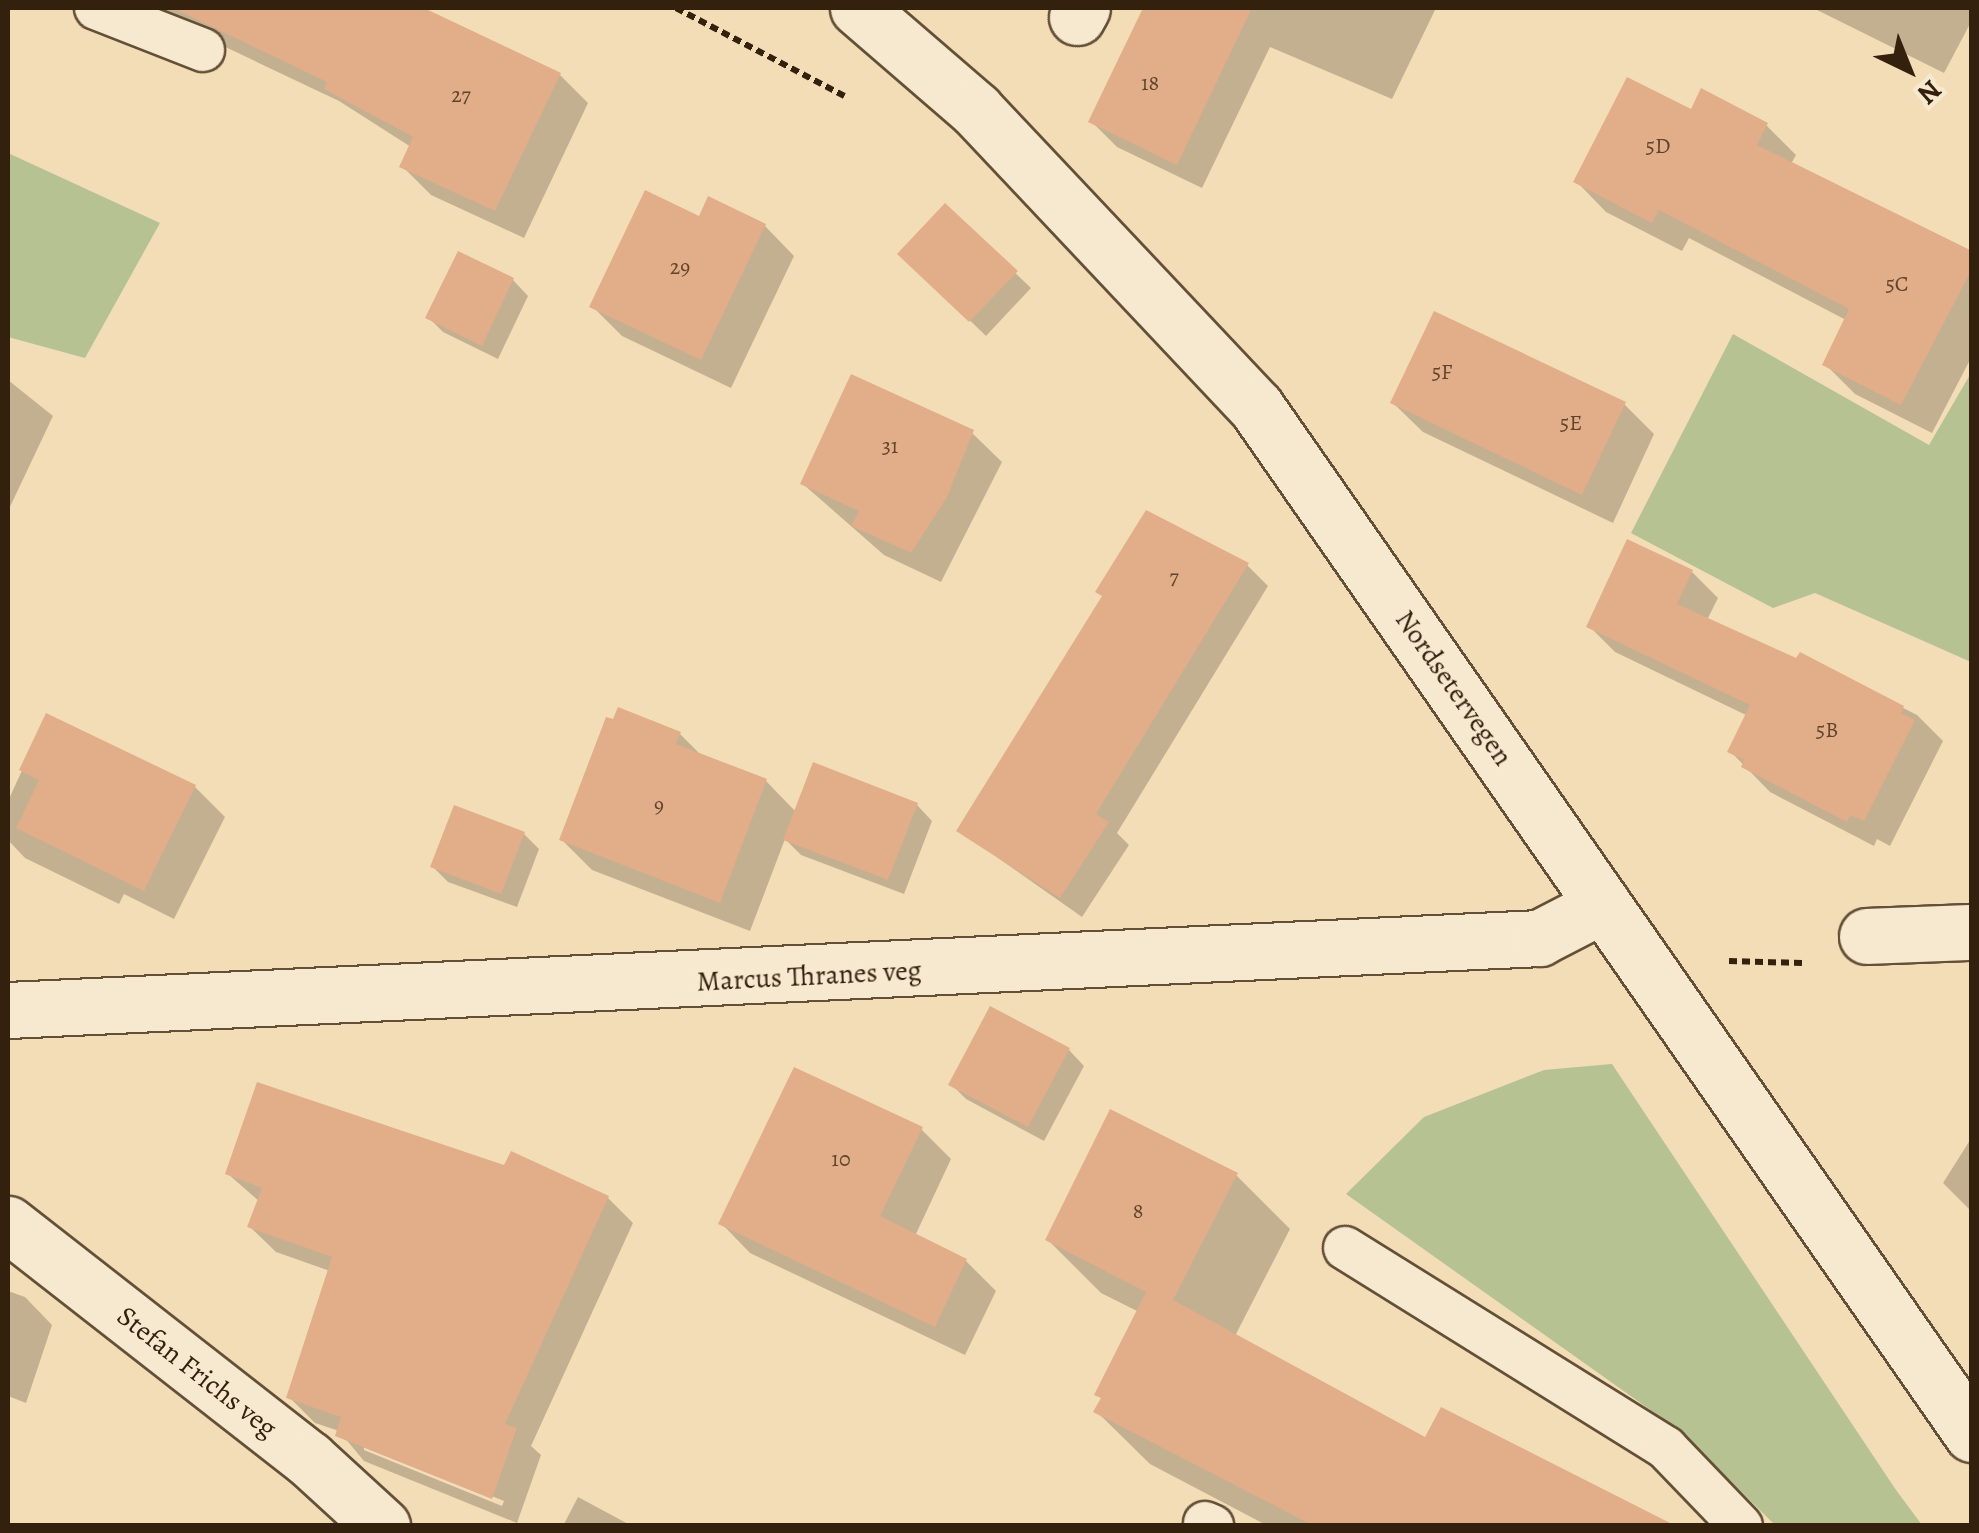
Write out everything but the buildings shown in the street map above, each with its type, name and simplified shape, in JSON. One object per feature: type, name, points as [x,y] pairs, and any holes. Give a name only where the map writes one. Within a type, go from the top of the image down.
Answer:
[{"type":"street","name":"Nordsetervegen","points":[[858,8],[976,110],[1256,407],[1972,1434]]},
{"type":"street","name":"Marcus Thranes veg","points":[[8,1010],[1539,938],[1603,905]]},
{"type":"street","points":[[1867,936],[1972,932]]},
{"type":"street","name":"Stefan Frichs veg","points":[[8,1224],[309,1459],[382,1526]]},
{"type":"lane","points":[[96,8],[203,50]]},
{"type":"lane","points":[[1345,1248],[1666,1448],[1740,1526]]},
{"type":"path","points":[[676,8],[852,101]]},
{"type":"green space","points":[[8,153],[160,223],[85,358],[8,337]]},
{"type":"green space","points":[[1733,334],[1929,445],[1971,373],[1971,662],[1815,593],[1773,608],[1631,533]]},
{"type":"green space","points":[[1612,1064],[1922,1525],[1775,1525],[1680,1431],[1346,1194],[1424,1117],[1544,1070]]}]
